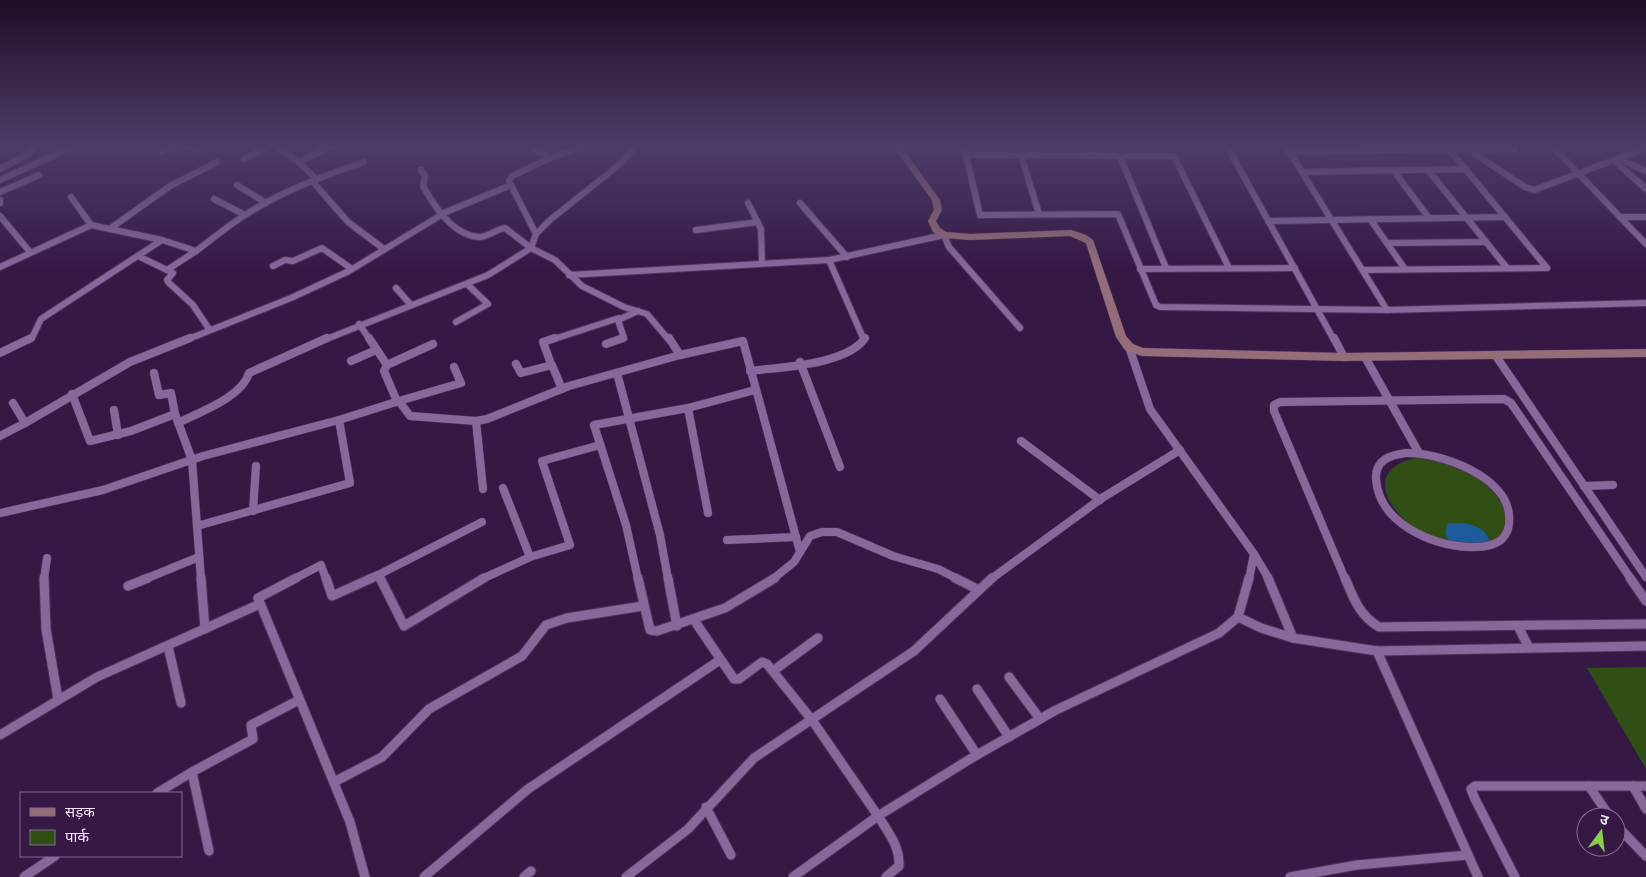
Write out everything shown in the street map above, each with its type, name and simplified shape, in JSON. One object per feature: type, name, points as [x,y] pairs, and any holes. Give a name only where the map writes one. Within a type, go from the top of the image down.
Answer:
[{"type":"street","points":[[0,192],[12,187]]},
{"type":"street","points":[[111,228],[169,187]]},
{"type":"street","points":[[240,187],[266,203]]},
{"type":"street","points":[[167,270],[245,215],[299,187]]},
{"type":"street","points":[[317,187],[348,222],[384,249]]},
{"type":"street","points":[[423,187],[431,202],[442,214],[469,235],[481,238],[505,228],[531,248],[555,260],[582,286],[624,307],[647,314],[656,322],[680,355]]},
{"type":"street","points":[[0,436],[26,423],[72,394],[130,362],[291,298],[352,269],[442,214],[505,187]]},
{"type":"street","points":[[511,187],[536,234]]},
{"type":"street","points":[[178,423],[235,393],[246,383],[250,373],[359,324],[488,275],[531,248],[536,234],[567,205],[590,187]]},
{"type":"street","points":[[927,187],[936,200],[938,210],[932,221],[936,230],[944,235],[949,246],[1020,328]]},
{"type":"street","points":[[973,187],[980,215],[1118,214],[1156,305],[1160,308],[1388,310],[1646,303]]},
{"type":"street","points":[[1031,187],[1039,214]]},
{"type":"street","points":[[1133,187],[1166,268]]},
{"type":"street","points":[[1189,187],[1229,268]]},
{"type":"street","points":[[1250,187],[1344,357]]},
{"type":"street","points":[[1311,187],[1388,310]]},
{"type":"street","points":[[1406,187],[1429,218]]},
{"type":"street","points":[[1441,187],[1506,268]]},
{"type":"street","points":[[1363,270],[1547,268],[1480,187]]},
{"type":"street","points":[[1527,187],[1530,189],[1539,189],[1544,187]]},
{"type":"street","points":[[1591,187],[1646,244]]},
{"type":"street","points":[[71,197],[91,225]]},
{"type":"street","points":[[214,198],[245,215]]},
{"type":"street","points":[[748,203],[761,229],[762,263]]},
{"type":"street","points":[[800,203],[847,257]]},
{"type":"street","points":[[0,216],[30,252]]},
{"type":"street","points":[[1268,220],[1505,217]]},
{"type":"street","points":[[1620,217],[1646,217]]},
{"type":"street","points":[[1370,219],[1406,269]]},
{"type":"street","points":[[696,230],[758,222]]},
{"type":"street","points":[[0,268],[30,252],[91,225],[162,240],[196,251]]},
{"type":"street","points":[[569,275],[829,260],[944,235],[970,237],[1071,233],[1083,237],[1090,242],[1121,337],[1129,347],[1150,409],[1254,554],[1272,584],[1293,638]]},
{"type":"street","points":[[0,353],[32,338],[41,319],[162,240]]},
{"type":"street","points":[[1387,243],[1486,242]]},
{"type":"street","points":[[273,266],[285,260],[293,261],[322,248],[352,269]]},
{"type":"street","points":[[138,256],[173,273],[167,280],[168,282],[193,305],[209,329]]},
{"type":"street","points":[[750,371],[832,358],[860,347],[865,339],[829,260]]},
{"type":"street","points":[[1140,268],[1294,268]]},
{"type":"street","points":[[456,322],[488,304],[468,284]]},
{"type":"street","points":[[396,288],[411,305]]},
{"type":"street","points":[[562,389],[543,342],[638,311]]},
{"type":"street","points":[[606,344],[624,338],[619,318]]},
{"type":"street","points":[[359,324],[387,365]]},
{"type":"street","points":[[433,344],[387,365],[384,371],[396,399],[410,416],[476,421],[495,417],[562,389],[680,355],[743,341],[800,552]]},
{"type":"street","points":[[1129,347],[1142,352],[1344,357],[1646,353]]},
{"type":"street","points":[[351,361],[376,350]]},
{"type":"street","points":[[1496,356],[1646,577]]},
{"type":"street","points":[[1365,357],[1419,453],[1464,466],[1502,495],[1509,509],[1510,523],[1498,542],[1476,548],[1451,546],[1416,532],[1395,516],[1381,500],[1376,481],[1376,468],[1384,459],[1399,454],[1419,453]]},
{"type":"street","points":[[800,362],[840,467]]},
{"type":"street","points":[[516,364],[521,373],[531,366],[551,364]]},
{"type":"street","points":[[0,513],[103,490],[192,460],[339,420],[461,382],[454,367]]},
{"type":"street","points":[[154,373],[159,395],[171,393],[175,414],[192,460],[205,629]]},
{"type":"street","points":[[617,373],[660,535],[677,626]]},
{"type":"street","points":[[755,390],[688,408],[594,425],[626,526],[650,630],[657,632],[677,626],[724,610],[748,597],[793,563],[810,536],[822,532],[837,532],[894,556],[938,569],[979,590]]},
{"type":"street","points":[[72,394],[90,441],[118,435],[175,414]]},
{"type":"street","points":[[1646,601],[1511,403],[1504,399],[1280,402],[1274,405],[1274,411],[1359,611],[1367,620],[1379,627],[1646,624]]},
{"type":"street","points":[[13,403],[26,423]]},
{"type":"street","points":[[688,408],[708,513]]},
{"type":"street","points":[[114,410],[118,435]]},
{"type":"street","points":[[197,526],[350,482],[339,420]]},
{"type":"street","points":[[476,421],[479,466],[483,489]]},
{"type":"street","points":[[1021,441],[1100,500]]},
{"type":"street","points":[[378,574],[404,626],[494,572],[530,557],[570,545],[542,461],[600,445]]},
{"type":"street","points":[[626,877],[688,829],[706,807],[754,758],[914,651],[1002,570],[1100,500],[1180,450]]},
{"type":"street","points":[[253,510],[256,466]]},
{"type":"street","points":[[1584,486],[1612,485]]},
{"type":"street","points":[[503,488],[530,557]]},
{"type":"street","points":[[365,877],[350,822],[258,598],[322,565],[332,596],[482,522]]},
{"type":"street","points":[[727,540],[796,537]]},
{"type":"street","points":[[793,877],[878,816],[977,755],[1040,719],[1219,633],[1238,617],[1246,593],[1254,554]]},
{"type":"street","points":[[128,586],[199,557]]},
{"type":"street","points":[[47,558],[44,573],[45,622],[58,700]]},
{"type":"street","points":[[0,735],[97,677],[260,604]]},
{"type":"street","points":[[334,782],[376,762],[389,752],[418,717],[522,656],[546,626],[567,618],[643,606]]},
{"type":"street","points":[[1238,617],[1261,628],[1293,638],[1377,651],[1528,646],[1646,646]]},
{"type":"street","points":[[694,620],[720,660],[736,680],[764,662],[812,720],[878,816],[899,853],[900,866],[886,877]]},
{"type":"street","points":[[1518,626],[1528,646]]},
{"type":"street","points":[[773,671],[818,638]]},
{"type":"street","points":[[168,646],[181,703]]},
{"type":"street","points":[[1377,651],[1478,877]]},
{"type":"street","points":[[424,877],[528,788],[720,660]]},
{"type":"street","points":[[1008,677],[1040,719]]},
{"type":"street","points":[[976,689],[1009,737]]},
{"type":"street","points":[[940,699],[977,755]]},
{"type":"street","points":[[160,792],[253,739],[251,724],[299,700]]},
{"type":"street","points":[[192,772],[209,851]]},
{"type":"street","points":[[1515,877],[1471,789],[1474,786],[1646,786]]},
{"type":"street","points":[[1589,786],[1603,807]]},
{"type":"street","points":[[1633,786],[1646,810]]},
{"type":"street","points":[[706,807],[731,855]]},
{"type":"street","points":[[1626,835],[1646,856]]},
{"type":"street","points":[[1290,877],[1357,865],[1468,855]]},
{"type":"street","points":[[24,877],[54,857]]},
{"type":"green space","points":[[1424,457],[1462,467],[1495,491],[1505,505],[1506,533],[1497,542],[1464,545],[1444,543],[1413,527],[1398,513],[1390,502],[1386,491],[1385,482],[1389,473],[1396,466],[1408,460]]},
{"type":"green space","points":[[1646,667],[1646,769],[1587,668]]},
{"type":"water","points":[[1448,523],[1473,525],[1483,531],[1490,542],[1477,545],[1450,542],[1445,533]]}]
